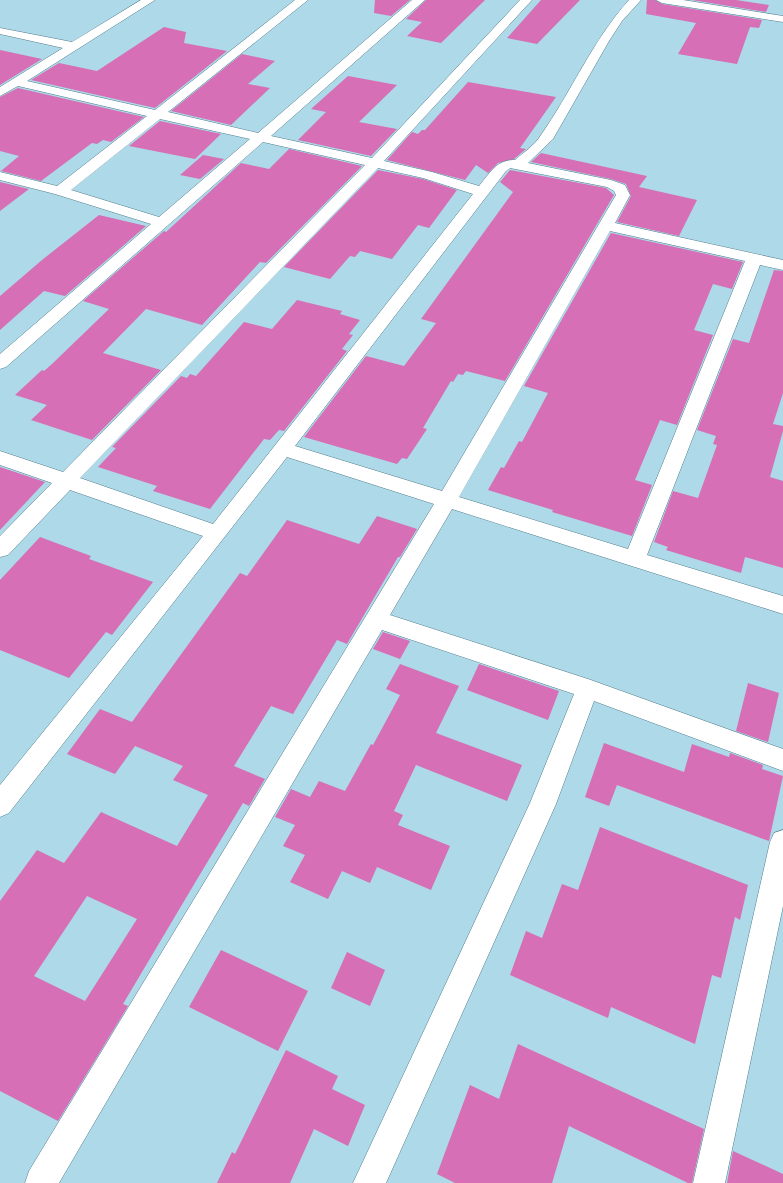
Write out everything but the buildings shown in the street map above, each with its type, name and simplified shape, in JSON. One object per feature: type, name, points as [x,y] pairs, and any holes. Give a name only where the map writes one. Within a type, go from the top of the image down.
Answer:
[{"type":"street","points":[[0,92],[72,46],[149,0]]},
{"type":"street","points":[[60,192],[302,0]]},
{"type":"street","points":[[0,363],[419,0]]},
{"type":"street","points":[[0,549],[375,163],[526,0]]},
{"type":"street","points":[[518,165],[546,139],[603,41],[618,19],[635,0]]},
{"type":"street","points":[[662,0],[783,19]]},
{"type":"street","points":[[0,31],[72,46]]},
{"type":"street","points":[[16,82],[427,175],[482,192]]},
{"type":"street","points":[[0,805],[217,533],[501,168],[508,164],[518,165],[611,184],[620,188],[623,195],[448,500],[376,618],[41,1183]]},
{"type":"street","points":[[0,176],[60,192],[162,223]]},
{"type":"street","points":[[605,226],[754,259],[781,260]]},
{"type":"street","points":[[635,559],[754,259]]},
{"type":"street","points":[[282,448],[783,605]]},
{"type":"street","points":[[0,458],[217,533]]},
{"type":"street","points":[[376,618],[588,689],[783,760]]},
{"type":"street","points":[[369,1183],[543,804],[575,718],[588,689]]},
{"type":"street","points":[[709,1183],[783,842]]}]
